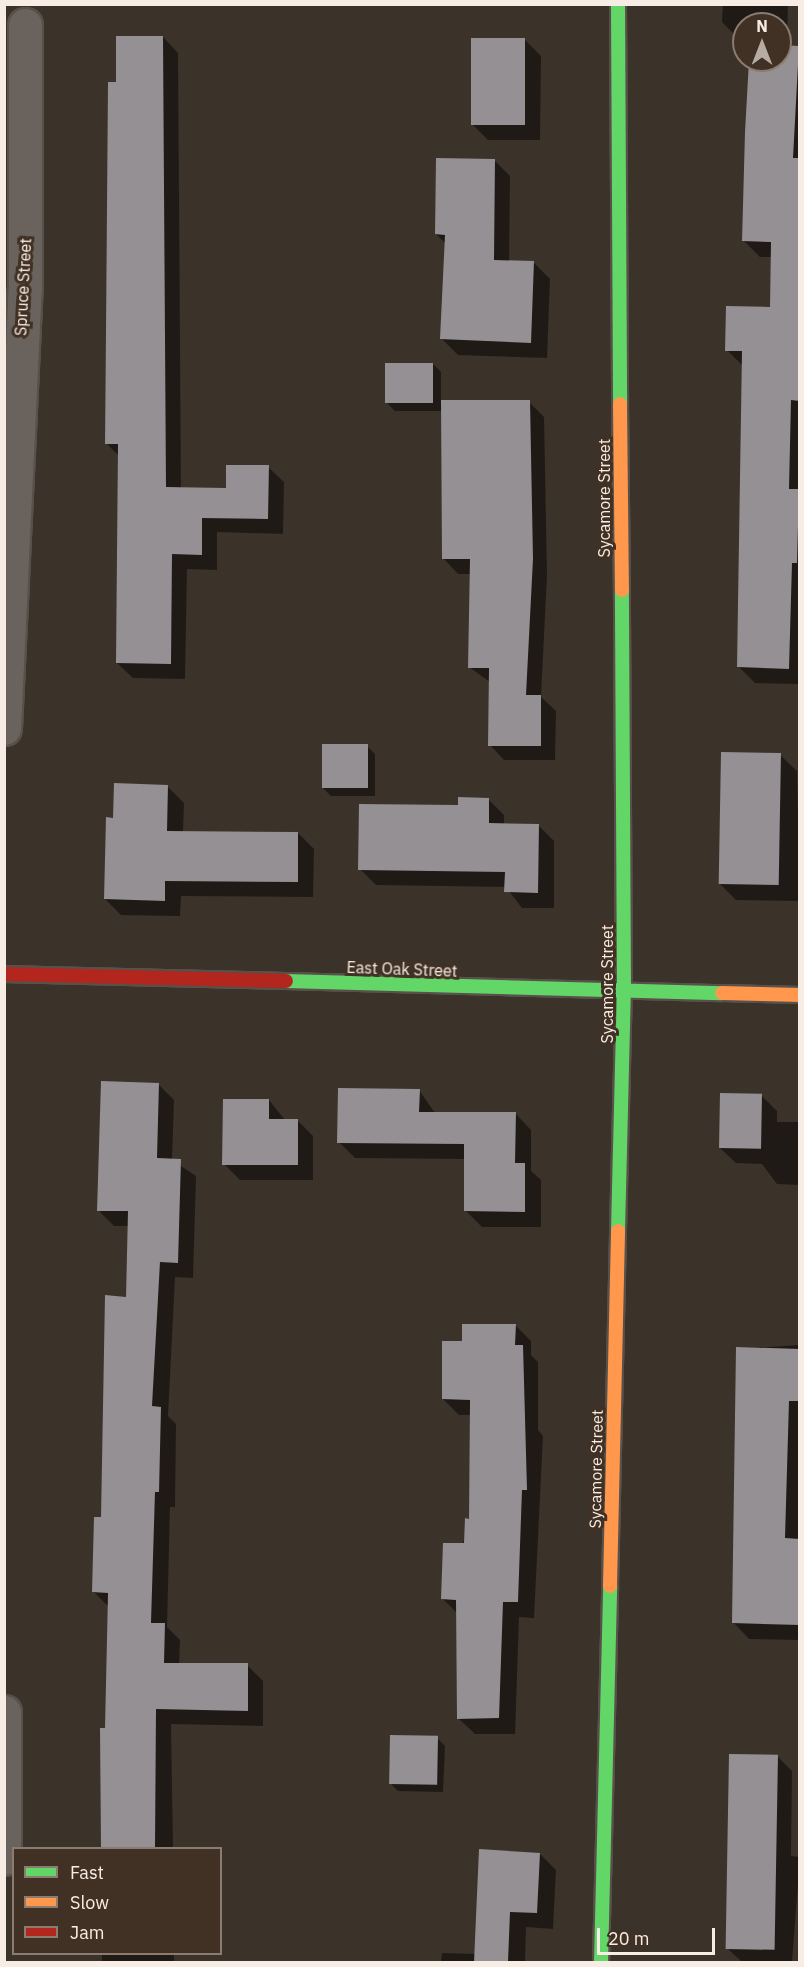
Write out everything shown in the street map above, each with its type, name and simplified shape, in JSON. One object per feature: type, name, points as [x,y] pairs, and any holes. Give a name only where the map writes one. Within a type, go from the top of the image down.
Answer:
[{"type":"street","name":"Sycamore Street","points":[[601,1962],[624,992],[618,4]]},
{"type":"street","name":"Spruce Street","points":[[4,728],[11,362],[25,290],[25,25]]},
{"type":"street","name":"East Oak Street","points":[[4,974],[800,995]]},
{"type":"street","points":[[4,1712],[4,1858]]},
{"type":"building","points":[[116,36],[163,36],[166,487],[226,488],[226,465],[269,465],[268,519],[202,518],[202,555],[172,554],[171,664],[116,663],[118,444],[105,444],[108,82],[116,82]]},
{"type":"building","points":[[471,38],[525,38],[525,125],[471,125]]},
{"type":"building","points":[[792,46],[799,46],[793,158],[800,158],[800,401],[791,400],[789,489],[799,489],[797,563],[792,563],[789,669],[737,667],[742,351],[725,351],[726,306],[770,307],[771,242],[742,241],[748,72],[792,72]]},
{"type":"building","points":[[436,158],[495,159],[494,260],[534,261],[531,343],[440,339],[445,235],[435,234]]},
{"type":"building","points":[[385,363],[433,363],[433,403],[385,403]]},
{"type":"building","points":[[441,400],[530,400],[533,559],[526,695],[541,695],[541,746],[488,746],[489,668],[468,668],[470,559],[442,559]]},
{"type":"building","points":[[322,744],[368,744],[368,788],[322,788]]},
{"type":"building","points":[[721,752],[781,753],[779,885],[719,884]]},
{"type":"building","points":[[114,783],[168,785],[167,831],[298,832],[298,882],[165,881],[165,901],[104,899],[106,817],[113,818]]},
{"type":"building","points":[[458,797],[489,798],[489,823],[539,824],[538,893],[504,892],[505,872],[358,870],[359,804],[458,805]]},
{"type":"building","points":[[101,1081],[159,1083],[157,1158],[181,1159],[178,1263],[160,1262],[152,1406],[161,1407],[159,1492],[155,1492],[151,1623],[165,1623],[164,1663],[248,1663],[248,1711],[156,1709],[155,1847],[101,1847],[100,1728],[105,1728],[108,1593],[92,1592],[94,1517],[101,1517],[105,1295],[126,1297],[128,1211],[97,1211]]},
{"type":"building","points":[[338,1088],[420,1089],[419,1112],[516,1112],[515,1163],[525,1163],[525,1212],[464,1211],[464,1144],[337,1143]]},
{"type":"building","points":[[720,1093],[762,1094],[761,1149],[719,1148]]},
{"type":"building","points":[[223,1099],[269,1099],[269,1119],[298,1119],[298,1165],[222,1165]]},
{"type":"building","points":[[462,1324],[516,1324],[515,1345],[523,1345],[527,1490],[522,1490],[518,1602],[503,1602],[499,1718],[457,1719],[456,1600],[441,1599],[443,1543],[464,1543],[465,1518],[469,1519],[470,1400],[442,1399],[442,1341],[462,1341]]},
{"type":"building","points":[[736,1347],[800,1349],[800,1401],[789,1401],[785,1538],[800,1539],[800,1625],[732,1623]]},
{"type":"building","points":[[390,1735],[438,1736],[437,1785],[389,1784]]},
{"type":"building","points":[[729,1754],[778,1755],[775,1950],[726,1949]]},
{"type":"building","points":[[479,1849],[540,1853],[537,1913],[510,1912],[508,1962],[474,1962]]},
{"type":"traffic: fast","points":[[618,4],[620,404]]},
{"type":"traffic: fast","points":[[618,1231],[624,992],[622,590]]},
{"type":"traffic: fast","points":[[286,981],[722,993]]},
{"type":"traffic: fast","points":[[601,1962],[610,1586]]},
{"type":"traffic: slow","points":[[620,404],[622,590]]},
{"type":"traffic: slow","points":[[722,993],[800,995]]},
{"type":"traffic: slow","points":[[610,1586],[618,1231]]},
{"type":"traffic: jam","points":[[4,974],[286,981]]}]
